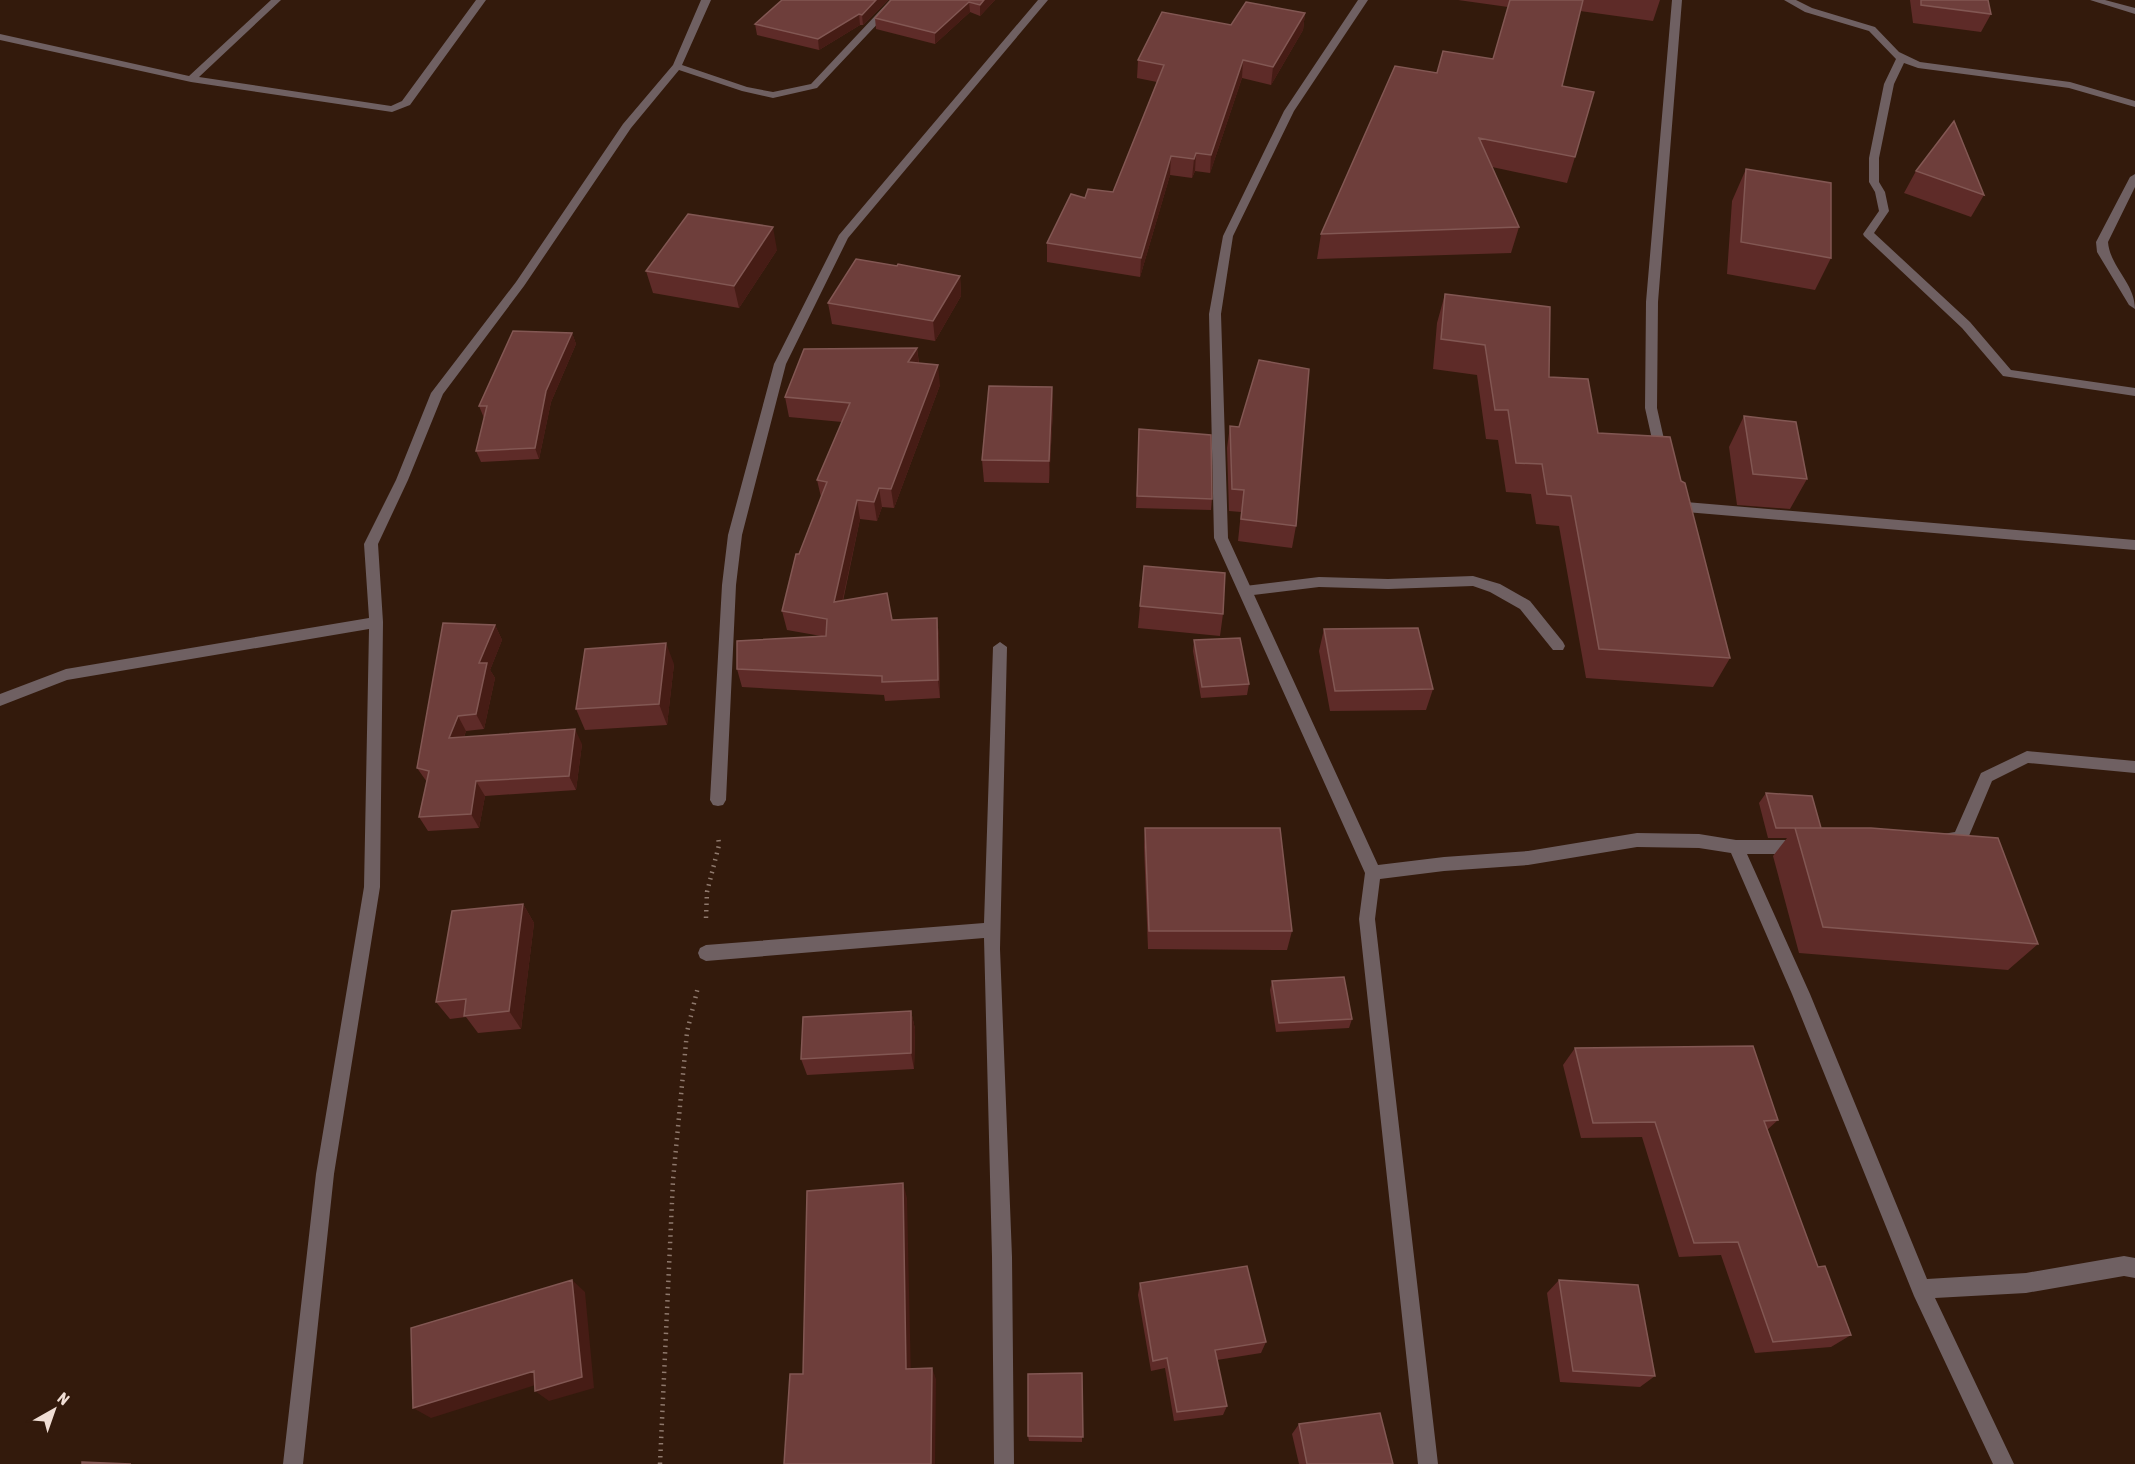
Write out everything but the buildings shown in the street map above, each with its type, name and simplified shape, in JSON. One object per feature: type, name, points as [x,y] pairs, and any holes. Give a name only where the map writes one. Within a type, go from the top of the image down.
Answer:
[{"type":"street","points":[[191,79],[276,0]]},
{"type":"street","points":[[0,37],[191,79],[392,110],[406,103],[481,0]]},
{"type":"street","points":[[293,1464],[324,1174],[372,887],[376,622],[371,544],[402,480],[437,393],[520,284],[627,126],[677,66],[706,0]]},
{"type":"street","points":[[677,66],[745,89],[773,95],[814,86],[895,0]]},
{"type":"street","points":[[718,800],[729,585],[735,535],[780,364],[843,237],[1043,0]]},
{"type":"street","points":[[1363,0],[1288,111],[1228,236],[1215,314],[1221,538],[1373,873],[1367,920],[1428,1464]]},
{"type":"street","points":[[1666,474],[1651,408],[1652,302],[1677,0]]},
{"type":"street","points":[[1789,0],[1808,11],[1874,30],[1883,38],[1890,50],[1901,58],[1937,69],[2070,85],[2135,104]]},
{"type":"street","points":[[2095,0],[2135,11]]},
{"type":"street","points":[[1901,58],[1889,84],[1874,158],[1874,182],[1880,192],[1884,211],[1868,234],[1966,325],[2007,373],[2135,392]]},
{"type":"street","points":[[2135,177],[2102,242],[2103,252],[2135,305]]},
{"type":"street","points":[[1672,496],[1674,507],[2135,545]]},
{"type":"street","points":[[1245,591],[1319,582],[1388,584],[1473,581],[1495,588],[1525,604],[1558,646]]},
{"type":"street","points":[[0,700],[66,675],[376,622]]},
{"type":"street","points":[[1000,647],[993,930],[1002,1257],[1004,1464]]},
{"type":"street","points":[[1928,841],[1959,838],[1986,777],[2027,757],[2135,767]]},
{"type":"street","points":[[1373,873],[1444,864],[1528,858],[1637,840],[1699,841],[1736,847],[1817,847]]},
{"type":"street","points":[[1736,847],[1801,994],[1921,1289],[2004,1464]]},
{"type":"street","points":[[706,953],[993,930]]},
{"type":"street","points":[[1921,1289],[2026,1283],[2124,1266],[2135,1268]]},
{"type":"path","points":[[660,1464],[673,1180],[687,1032],[706,953],[707,892],[719,845],[718,800]]}]
